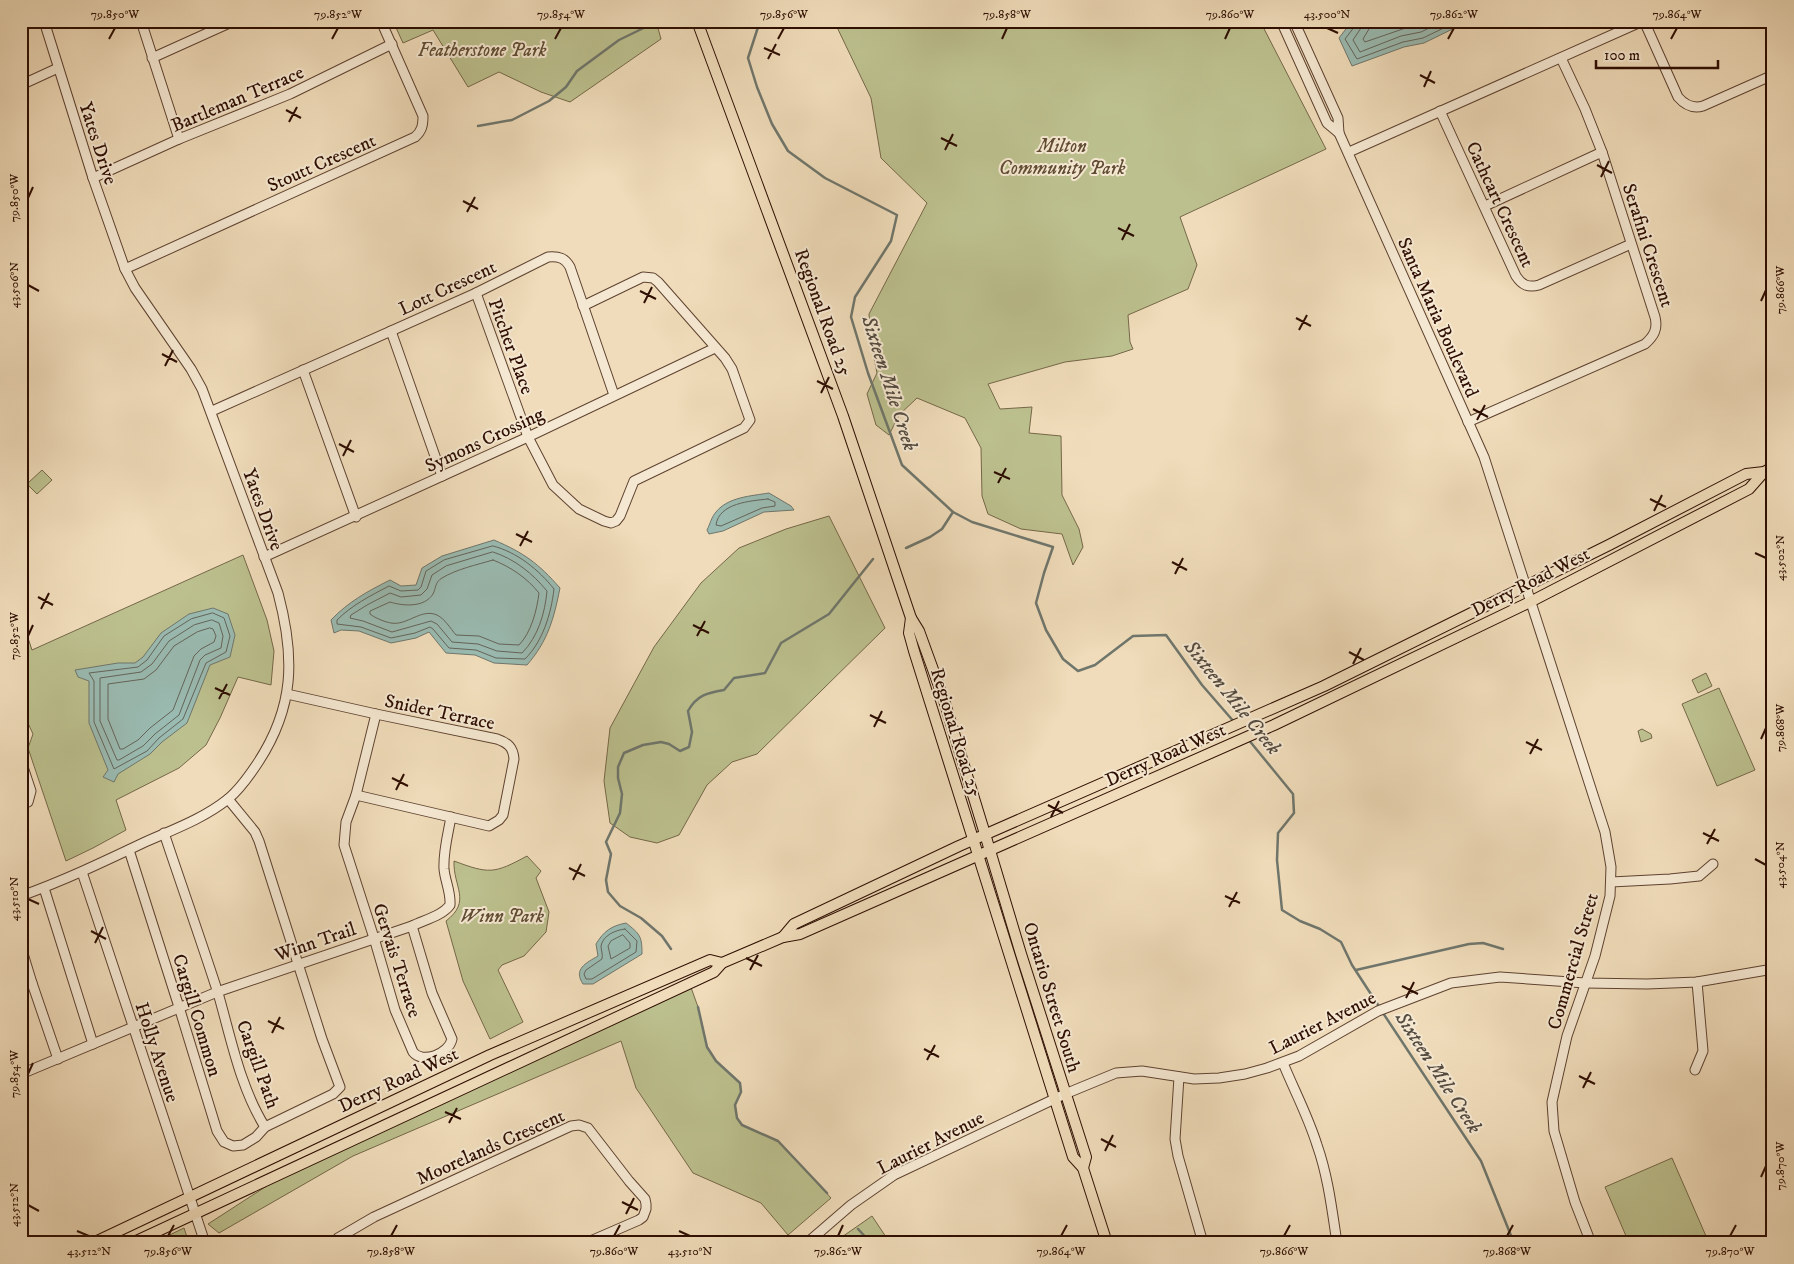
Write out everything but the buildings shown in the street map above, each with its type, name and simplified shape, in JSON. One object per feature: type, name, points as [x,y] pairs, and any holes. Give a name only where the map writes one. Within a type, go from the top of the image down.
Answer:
[{"type":"main road","name":"Regional Road 25","points":[[696,21],[843,416],[911,618],[919,631],[942,697],[985,834]]},
{"type":"main road","name":"Derry Road West","points":[[783,936],[794,924],[985,834],[1324,686],[1746,474],[1768,470]]},
{"type":"main road","name":"Derry Road West","points":[[132,1243],[714,972],[722,963],[783,936],[800,934],[1274,725],[1530,602],[1749,489],[1768,470]]},
{"type":"main road","name":"Regional Road 25","points":[[911,618],[909,633],[911,642],[977,856]]},
{"type":"main road","name":"Ontario Street South","points":[[985,834],[1012,926],[1086,1157],[1083,1168]]},
{"type":"main road","name":"Ontario Street South","points":[[977,856],[1073,1157],[1083,1168],[1107,1243]]},
{"type":"main road","name":"Derry Road West","points":[[92,1243],[509,1046],[710,960],[722,963]]},
{"type":"street","name":"Yates Drive","points":[[21,896],[82,872],[184,825],[228,799],[254,768],[269,746],[280,722],[288,694],[290,662],[285,619],[278,593],[212,411],[191,369],[135,288],[125,269],[93,178],[44,21]]},
{"type":"street","points":[[141,21],[179,139]]},
{"type":"street","points":[[152,58],[234,21]]},
{"type":"street","name":"Stoutt Crescent","points":[[125,269],[415,137],[422,128],[423,116],[381,21]]},
{"type":"street","name":"Santa Maria Boulevard","points":[[1281,21],[1327,123],[1339,132]]},
{"type":"street","name":"Santa Maria Boulevard","points":[[1294,21],[1338,118],[1339,132],[1491,475],[1530,602]]},
{"type":"street","points":[[1349,152],[1644,21],[1678,97],[1688,105],[1694,107],[1703,106],[1773,75]]},
{"type":"street","name":"Bartleman Terrace","points":[[93,178],[179,139],[290,94],[392,44]]},
{"type":"street","name":"Serafini Crescent","points":[[1468,422],[1645,344],[1652,338],[1657,325],[1602,152],[1585,109],[1561,58]]},
{"type":"street","points":[[21,84],[58,68]]},
{"type":"street","name":"Cathcart Crescent","points":[[1440,112],[1516,276],[1524,285],[1532,287],[1631,244]]},
{"type":"street","points":[[1485,206],[1602,152]]},
{"type":"street","name":"Lott Crescent","points":[[212,411],[476,293],[548,257],[556,256],[567,262],[570,267],[614,395]]},
{"type":"street","points":[[583,306],[643,276],[647,276],[664,287],[716,348]]},
{"type":"street","name":"Pitcher Place","points":[[476,293],[528,437],[552,485],[579,509],[604,522],[611,523],[620,516],[634,481],[744,428],[750,422],[732,369],[716,348]]},
{"type":"street","points":[[391,331],[442,476]]},
{"type":"street","name":"Symons Crossing","points":[[264,557],[356,517],[716,348]]},
{"type":"street","points":[[303,370],[356,517]]},
{"type":"street","name":"Commercial Street","points":[[1530,602],[1609,849],[1611,882],[1603,926],[1567,1036],[1552,1102],[1554,1131],[1575,1202],[1591,1243]]},
{"type":"street","name":"Snider Terrace","points":[[288,694],[498,739],[510,745],[513,751],[514,759],[503,815],[489,826],[356,795]]},
{"type":"street","name":"Gervais Terrace","points":[[376,714],[356,795],[346,822],[344,845],[395,1010],[412,1052],[416,1056],[425,1058],[447,1049],[451,1045],[452,1039],[432,993],[412,926]]},
{"type":"street","points":[[21,761],[31,791],[28,802],[21,805]]},
{"type":"street","name":"Cargill Path","points":[[164,833],[217,992],[242,1075],[257,1113],[265,1127],[333,1094],[340,1087],[322,1039],[259,841],[255,832],[228,799]]},
{"type":"street","name":"Winn Trail","points":[[21,1074],[133,1028],[180,1006],[412,926],[440,914],[450,904],[444,870],[451,818]]},
{"type":"street","name":"Cargill Common","points":[[129,850],[180,1006],[217,1131],[224,1142],[232,1146],[243,1145],[256,1137],[265,1127]]},
{"type":"street","points":[[1611,882],[1699,876],[1713,864]]},
{"type":"street","name":"Holly Avenue","points":[[82,872],[205,1243]]},
{"type":"street","points":[[44,888],[93,1044]]},
{"type":"street","points":[[21,947],[58,1059]]},
{"type":"street","name":"Laurier Avenue","points":[[807,1243],[851,1205],[894,1175],[1065,1094],[1116,1074],[1142,1071],[1194,1079],[1245,1074],[1283,1063],[1299,1056],[1360,1020],[1394,1003],[1451,983],[1500,977],[1647,984],[1697,982],[1773,969]]},
{"type":"street","points":[[1695,1070],[1702,1051],[1697,982]]},
{"type":"street","points":[[21,987],[32,983]]},
{"type":"street","points":[[1283,1063],[1307,1116],[1318,1146],[1326,1176],[1337,1243]]},
{"type":"street","points":[[1179,1077],[1175,1139],[1178,1156],[1203,1243]]},
{"type":"street","name":"Moorelands Crescent","points":[[334,1243],[338,1238],[389,1210],[571,1126],[579,1125],[588,1128],[646,1204],[643,1217],[639,1220],[586,1243]]},
{"type":"street","points":[[21,1231],[22,1243]]},
{"type":"green space","name":"Featherstone Park","points":[[393,21],[656,21],[661,39],[570,102],[541,92],[499,72],[468,87],[433,30],[403,43]]},
{"type":"green space","name":"Milton Community Park","points":[[834,21],[1260,21],[1326,149],[1180,217],[1197,265],[1188,289],[1128,315],[1130,342],[1133,349],[1112,356],[1065,362],[988,384],[1000,409],[1032,407],[1029,433],[1061,436],[1062,495],[1079,529],[1083,547],[1073,565],[1062,534],[1021,529],[988,514],[982,496],[981,448],[965,418],[917,398],[899,415],[889,435],[876,425],[867,394],[877,373],[871,343],[869,314],[927,203],[881,158],[871,98]]},
{"type":"green space","points":[[42,470],[52,480],[37,494],[27,484]]},
{"type":"green space","points":[[829,516],[885,628],[757,754],[732,762],[707,785],[679,835],[657,843],[630,837],[610,823],[604,781],[610,728],[654,647],[701,583],[739,548],[786,529]]},
{"type":"green space","points":[[243,555],[267,620],[274,651],[271,685],[238,677],[206,745],[179,768],[116,800],[126,830],[66,861],[28,748],[33,734],[21,708],[21,617],[32,650]]},
{"type":"green space","points":[[1706,673],[1712,686],[1698,693],[1692,680]]},
{"type":"green space","points":[[1719,688],[1755,770],[1717,786],[1682,704]]},
{"type":"green space","points":[[1642,729],[1651,734],[1652,738],[1641,742],[1638,731]]},
{"type":"green space","name":"Winn Park","points":[[527,856],[541,871],[536,878],[549,912],[546,932],[524,956],[502,965],[498,970],[523,1022],[490,1039],[463,981],[446,921],[454,914],[460,900],[454,861],[484,870],[491,870],[507,866]]},
{"type":"green space","points":[[689,982],[698,1007],[707,1047],[716,1061],[740,1083],[741,1092],[735,1105],[737,1118],[742,1125],[778,1141],[831,1198],[788,1235],[761,1203],[693,1173],[636,1088],[621,1041],[353,1156],[219,1233],[208,1224],[327,1147]]},
{"type":"green space","points":[[1672,1158],[1709,1243],[1629,1243],[1605,1187]]},
{"type":"green space","points":[[872,1216],[890,1243],[842,1243],[839,1239]]},
{"type":"green space","points":[[184,1228],[189,1243],[153,1243]]},
{"type":"water","points":[[1352,21],[1469,21],[1424,43],[1404,47],[1352,66],[1339,38]]},
{"type":"water","points":[[769,493],[791,506],[794,510],[764,512],[723,531],[709,534],[707,530],[711,520],[721,507],[733,500]]},
{"type":"water","points":[[494,540],[514,549],[530,560],[560,588],[549,629],[540,647],[527,665],[494,663],[475,655],[446,653],[429,632],[416,638],[391,643],[359,631],[341,630],[334,633],[331,620],[351,602],[366,593],[390,580],[401,586],[416,585],[422,568],[442,556]]},
{"type":"water","points":[[213,608],[228,614],[235,635],[230,657],[210,665],[187,723],[150,754],[118,774],[114,782],[103,777],[108,770],[89,723],[89,681],[78,677],[75,670],[118,663],[135,663],[143,657],[161,633],[189,614]]},
{"type":"water","points":[[626,923],[639,936],[642,954],[593,984],[583,984],[580,979],[580,970],[585,964],[598,956],[596,944],[599,939],[608,930]]},
{"type":"waterway","points":[[478,126],[512,120],[549,101],[566,87],[577,71],[619,40],[658,21]]},
{"type":"waterway","name":"Sixteen Mile Creek","points":[[760,21],[748,58],[772,124],[788,151],[825,178],[897,215],[891,241],[855,297],[851,317],[868,373],[902,465],[953,512],[972,522],[1053,547],[1036,603],[1046,630],[1063,659],[1078,671],[1095,665],[1133,636],[1166,635],[1202,685],[1235,723]]},
{"type":"waterway","points":[[906,548],[942,529],[953,512]]},
{"type":"waterway","points":[[671,949],[662,936],[641,918],[620,906],[608,892],[606,880],[611,854],[606,842],[620,813],[622,794],[618,778],[618,767],[624,753],[643,745],[661,742],[669,744],[680,751],[689,747],[692,732],[688,711],[695,701],[708,694],[724,690],[734,678],[765,673],[781,643],[829,614],[873,559]]},
{"type":"waterway","name":"Sixteen Mile Creek","points":[[1248,739],[1293,794],[1294,813],[1278,833],[1277,860],[1282,910],[1341,942],[1352,965],[1380,1008]]},
{"type":"waterway","points":[[1356,970],[1469,944],[1483,943],[1503,949]]},
{"type":"waterway","points":[[698,1007],[707,1047],[716,1061],[740,1083],[741,1092],[735,1105],[737,1118],[742,1125],[778,1141],[827,1193]]},
{"type":"waterway","name":"Sixteen Mile Creek","points":[[1383,1013],[1481,1161],[1514,1243]]},
{"type":"waterway","points":[[858,1229],[871,1243]]}]
